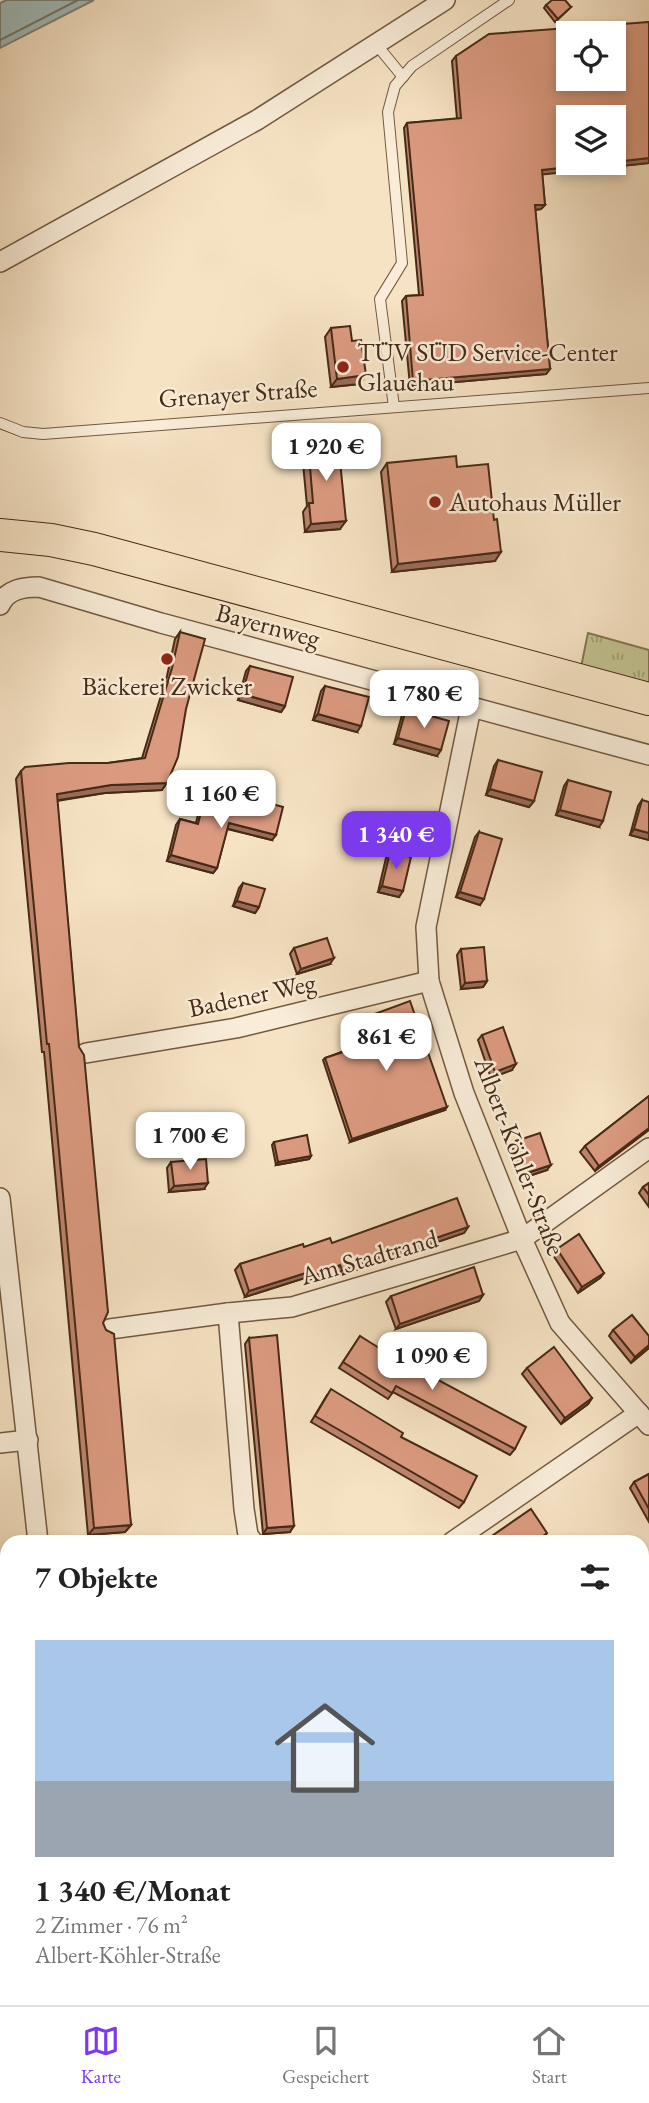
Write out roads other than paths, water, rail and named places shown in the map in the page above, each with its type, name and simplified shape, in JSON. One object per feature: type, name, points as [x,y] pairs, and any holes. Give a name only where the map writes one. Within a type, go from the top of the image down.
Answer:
[{"type":"main road","points":[[0,535],[51,540],[94,549],[649,699]]},
{"type":"street","points":[[0,262],[257,120],[444,0]]},
{"type":"street","name":"Bayernweg","points":[[0,604],[13,591],[39,587],[649,755]]},
{"type":"street","name":"Albert-Köhler-Straße","points":[[471,708],[426,927],[429,981],[464,1093],[522,1239],[560,1322],[644,1419]]},
{"type":"street","name":"Badener Weg","points":[[86,1053],[236,1028],[429,981]]},
{"type":"street","name":"Am Stadtrand","points":[[110,1329],[292,1307],[522,1239],[649,1149]]},
{"type":"street","points":[[0,1198],[37,1535]]},
{"type":"street","points":[[228,1313],[248,1535]]},
{"type":"street","points":[[463,1535],[644,1419]]},
{"type":"street","points":[[0,1443],[27,1440]]},
{"type":"lane","points":[[394,407],[380,299],[402,264],[388,112],[395,86],[412,66],[509,0]]},
{"type":"lane","points":[[376,44],[402,77]]},
{"type":"lane","name":"Grenayer Straße","points":[[0,423],[23,432],[43,434],[649,388]]},
{"type":"water","points":[[7,0],[94,0],[0,48],[0,3]]},
{"type":"place","name":"TÜV SÜD Service-Center Glauchau","points":[[343,367]]},
{"type":"place","name":"Autohaus Müller","points":[[435,502]]},
{"type":"place","name":"Bäckerei Zwicker","points":[[167,659]]}]
